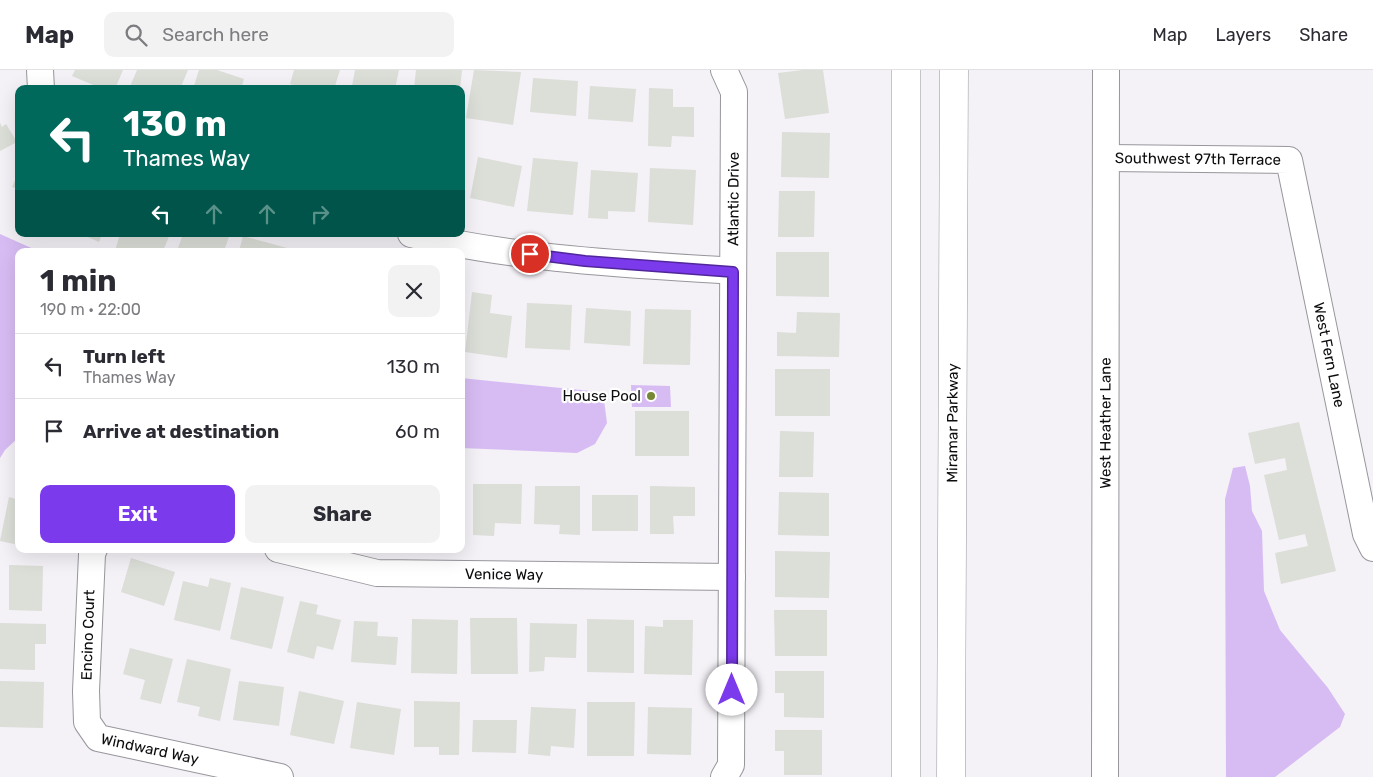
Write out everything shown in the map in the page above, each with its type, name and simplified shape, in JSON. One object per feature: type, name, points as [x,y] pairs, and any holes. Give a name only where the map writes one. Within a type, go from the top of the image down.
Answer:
[{"type":"main road","points":[[906,70],[906,777]]},
{"type":"main road","name":"Miramar Parkway","points":[[951,777],[954,70]]},
{"type":"street","points":[[40,70],[41,85]]},
{"type":"street","name":"Atlantic Drive","points":[[724,70],[734,92],[731,765],[724,777]]},
{"type":"street","name":"West Heather Lane","points":[[1105,777],[1106,70]]},
{"type":"street","name":"Southwest 97th Terrace","points":[[1107,158],[1289,160]]},
{"type":"street","name":"West Fern Lane","points":[[1289,160],[1366,534],[1373,548]]},
{"type":"street","points":[[423,237],[456,245],[585,261],[733,272]]},
{"type":"street","name":"Encino Court","points":[[87,722],[87,671],[92,553]]},
{"type":"street","name":"Venice Way","points":[[294,553],[377,573],[732,577]]},
{"type":"street","name":"Windward Way","points":[[87,722],[98,738],[280,777]]},
{"type":"shaded area","points":[[0,234],[31,248],[15,248],[15,441],[0,458]]},
{"type":"shaded area","points":[[465,378],[591,391],[604,400],[607,423],[595,444],[577,453],[465,448]]},
{"type":"shaded area","name":"House Pool","points":[[631,385],[670,386],[671,407],[632,407]]},
{"type":"shaded area","points":[[1245,466],[1250,486],[1252,511],[1262,531],[1264,591],[1280,630],[1328,688],[1345,714],[1340,727],[1275,777],[1226,777],[1225,499],[1233,468]]},
{"type":"building","points":[[75,70],[123,70],[117,85],[93,85],[72,76]]},
{"type":"building","points":[[137,70],[188,70],[182,85],[131,85]]},
{"type":"building","points":[[199,70],[217,70],[244,79],[242,85],[194,85]]},
{"type":"building","points":[[294,70],[340,70],[335,85],[290,84]]},
{"type":"building","points":[[355,70],[399,70],[396,85],[352,85]]},
{"type":"building","points":[[416,70],[462,70],[460,85],[414,85]]},
{"type":"building","points":[[474,70],[521,72],[513,125],[466,118]]},
{"type":"building","points":[[823,70],[829,113],[785,119],[778,73]]},
{"type":"building","points":[[533,78],[578,81],[576,116],[530,112]]},
{"type":"building","points":[[590,86],[636,89],[633,122],[588,119]]},
{"type":"building","points":[[649,88],[673,89],[673,107],[694,107],[694,137],[672,136],[671,147],[648,146]]},
{"type":"building","points":[[0,123],[2,127],[6,124],[15,139],[15,143],[0,151]]},
{"type":"building","points":[[782,132],[830,133],[829,178],[781,177]]},
{"type":"building","points":[[478,157],[522,166],[514,207],[470,198]]},
{"type":"building","points":[[533,158],[578,162],[573,215],[527,211]]},
{"type":"building","points":[[650,168],[696,170],[693,225],[648,222]]},
{"type":"building","points":[[591,170],[638,173],[635,212],[608,211],[608,219],[588,218]]},
{"type":"building","points":[[779,191],[815,191],[814,237],[778,237]]},
{"type":"building","points":[[88,237],[101,237],[99,242]]},
{"type":"building","points":[[119,237],[169,237],[164,248],[116,248]]},
{"type":"building","points":[[182,237],[229,237],[225,248],[178,248]]},
{"type":"building","points":[[243,237],[247,237],[287,248],[240,248]]},
{"type":"building","points":[[776,252],[829,252],[829,297],[776,296]]},
{"type":"building","points":[[472,292],[492,295],[490,313],[512,316],[507,358],[465,352]]},
{"type":"building","points":[[527,303],[572,305],[570,350],[525,348]]},
{"type":"building","points":[[586,308],[631,311],[630,346],[584,343]]},
{"type":"building","points":[[645,309],[691,310],[690,365],[643,364]]},
{"type":"building","points":[[797,312],[840,313],[839,357],[777,356],[777,332],[796,333]]},
{"type":"building","points":[[775,369],[830,369],[830,416],[775,416]]},
{"type":"building","points":[[635,411],[689,411],[689,456],[635,456]]},
{"type":"building","points":[[1299,422],[1336,571],[1281,584],[1275,553],[1308,546],[1305,534],[1279,540],[1264,475],[1287,470],[1285,458],[1255,464],[1248,433]]},
{"type":"building","points":[[780,431],[814,432],[813,477],[779,477]]},
{"type":"building","points":[[473,484],[522,484],[521,524],[495,523],[494,536],[473,535]]},
{"type":"building","points":[[535,486],[580,486],[580,535],[559,534],[560,525],[534,524]]},
{"type":"building","points":[[650,486],[695,487],[695,516],[673,516],[674,534],[650,534]]},
{"type":"building","points":[[779,492],[829,493],[829,536],[778,535]]},
{"type":"building","points":[[592,495],[638,495],[638,531],[592,531]]},
{"type":"building","points":[[9,497],[15,499],[15,544],[0,541]]},
{"type":"building","points":[[775,551],[830,552],[829,598],[775,597]]},
{"type":"building","points":[[131,558],[175,572],[164,606],[121,592]]},
{"type":"building","points":[[9,565],[43,566],[42,611],[9,610]]},
{"type":"building","points":[[210,578],[231,583],[220,631],[174,620],[183,581],[208,587]]},
{"type":"building","points":[[241,587],[284,597],[272,649],[230,639]]},
{"type":"building","points":[[300,601],[318,605],[316,614],[341,620],[333,650],[317,646],[314,659],[287,652]]},
{"type":"building","points":[[774,610],[827,610],[827,656],[775,656]]},
{"type":"building","points":[[470,618],[517,618],[518,674],[471,674]]},
{"type":"building","points":[[412,619],[458,620],[457,674],[411,673]]},
{"type":"building","points":[[587,619],[634,620],[634,673],[587,672]]},
{"type":"building","points":[[663,620],[693,620],[692,675],[644,674],[645,626],[663,627]]},
{"type":"building","points":[[354,621],[378,622],[377,636],[398,637],[396,665],[351,662]]},
{"type":"building","points":[[0,623],[46,624],[46,644],[35,644],[35,670],[0,669]]},
{"type":"building","points":[[530,623],[577,624],[576,658],[545,657],[544,671],[529,672]]},
{"type":"building","points":[[130,648],[173,659],[161,704],[140,699],[145,680],[123,674]]},
{"type":"building","points":[[187,659],[231,669],[220,721],[198,716],[200,707],[177,702]]},
{"type":"building","points":[[775,671],[824,671],[824,718],[784,717],[784,693],[775,693]]},
{"type":"building","points":[[0,681],[44,682],[43,728],[0,727]]},
{"type":"building","points":[[239,681],[284,687],[279,726],[233,720]]},
{"type":"building","points":[[299,691],[344,701],[334,744],[290,735]]},
{"type":"building","points":[[414,701],[460,702],[459,755],[439,755],[439,747],[414,747]]},
{"type":"building","points":[[357,702],[401,709],[394,755],[350,748]]},
{"type":"building","points":[[587,702],[635,702],[634,756],[587,756]]},
{"type":"building","points":[[531,707],[576,709],[574,748],[551,746],[550,756],[528,754]]},
{"type":"building","points":[[648,707],[692,708],[691,755],[647,754]]},
{"type":"building","points":[[473,720],[517,720],[516,753],[472,752]]},
{"type":"building","points":[[775,730],[822,730],[822,775],[784,775],[784,751],[775,751]]},
{"type":"place","name":"House Pool","points":[[651,396]]},
{"type":"route","points":[[530,254],[585,261],[733,272],[732,690]]}]
